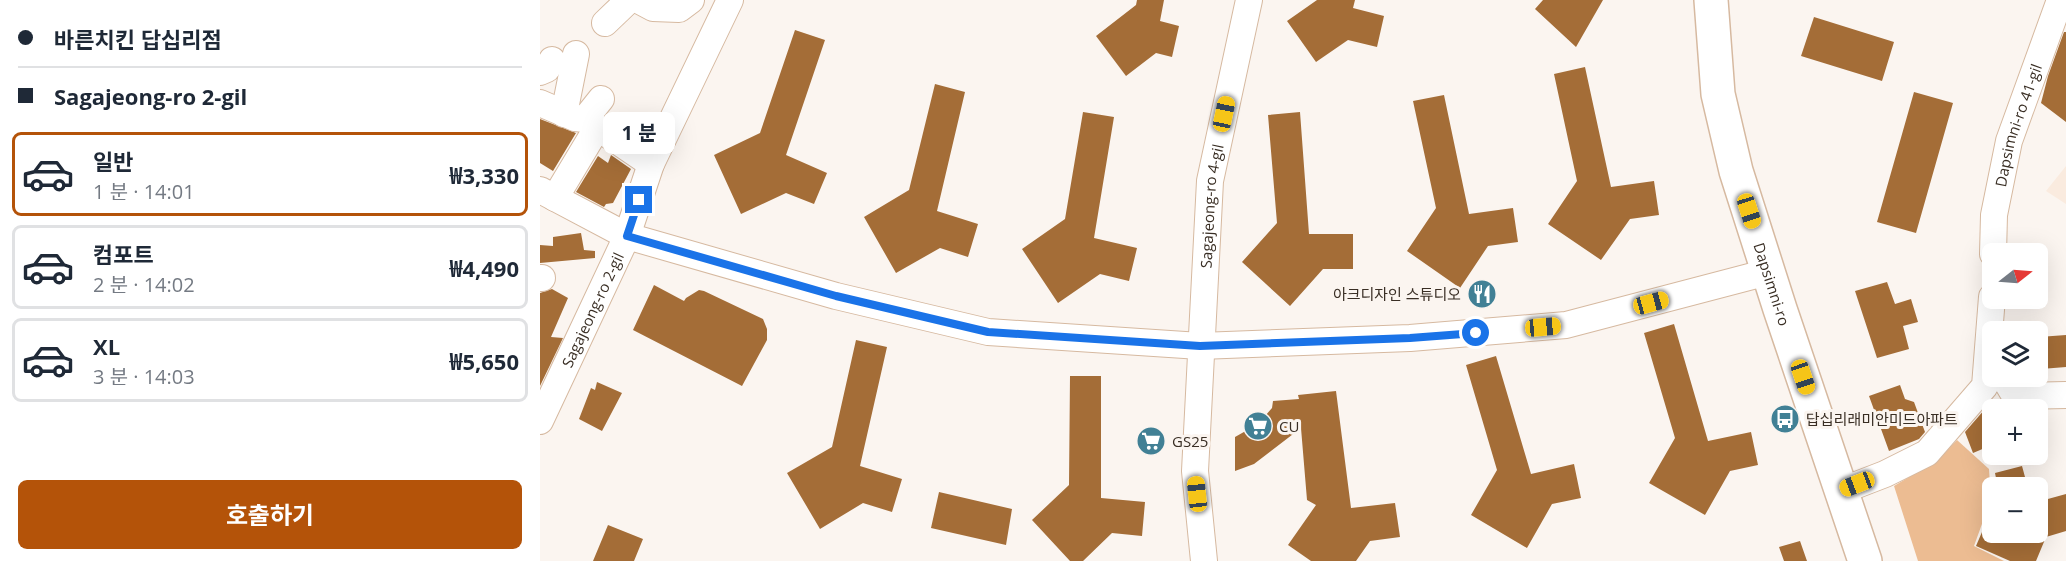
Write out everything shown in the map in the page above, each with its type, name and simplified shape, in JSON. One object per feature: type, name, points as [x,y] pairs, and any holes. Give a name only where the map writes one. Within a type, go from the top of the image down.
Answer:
[{"type":"main road","name":"Dapsimni-ro","points":[[1711,0],[1718,94],[1736,171],[1865,561]]},
{"type":"street","points":[[605,23],[629,0]]},
{"type":"street","points":[[638,0],[653,8],[679,9],[691,0]]},
{"type":"street","name":"Sagajeong-ro 4-gil","points":[[1204,561],[1195,471],[1210,181],[1249,0]]},
{"type":"street","name":"Dapsimni-ro 41-gil","points":[[1993,243],[1994,215],[2009,141],[2060,0]]},
{"type":"street","name":"Sagajeong-ro 2-gil","points":[[540,421],[627,236],[651,164],[723,3]]},
{"type":"street","points":[[556,62],[582,120]]},
{"type":"street","points":[[601,99],[582,120],[548,194],[627,236],[836,296],[988,332],[1200,346],[1410,338],[1566,326],[1768,272]]},
{"type":"street","points":[[540,103],[582,120],[651,164]]},
{"type":"street","points":[[1841,491],[1885,474],[1927,453],[1984,387]]},
{"type":"street","points":[[2010,387],[2015,396],[2066,395]]},
{"type":"shaded area","points":[[2066,166],[2066,204],[2046,191]]},
{"type":"shaded area","points":[[1957,440],[1989,469],[1990,477],[1982,477],[1982,524],[1974,546],[2004,561],[1918,561],[1894,486],[1938,460]]},
{"type":"building","points":[[1137,0],[1164,0],[1160,21],[1179,26],[1172,57],[1156,53],[1126,76],[1096,36],[1136,5]]},
{"type":"building","points":[[1317,0],[1355,0],[1353,8],[1384,16],[1377,47],[1348,40],[1316,62],[1287,21]]},
{"type":"building","points":[[1543,0],[1603,0],[1576,47],[1535,9]]},
{"type":"building","points":[[1814,17],[1894,42],[1882,81],[1801,56]]},
{"type":"building","points":[[795,30],[825,40],[786,155],[827,173],[814,204],[786,193],[741,214],[714,155],[760,133]]},
{"type":"building","points":[[2064,32],[2066,32],[2066,122],[2041,103]]},
{"type":"building","points":[[1585,67],[1611,187],[1654,181],[1659,215],[1630,219],[1601,260],[1548,224],[1577,181],[1554,74]]},
{"type":"building","points":[[935,84],[965,92],[937,211],[978,224],[968,257],[940,248],[896,273],[864,217],[909,190]]},
{"type":"building","points":[[1914,92],[1953,103],[1916,233],[1877,222]]},
{"type":"building","points":[[1444,95],[1469,214],[1513,208],[1518,242],[1488,246],[1460,288],[1407,251],[1436,208],[1413,101]]},
{"type":"building","points":[[1083,112],[1114,117],[1094,238],[1137,248],[1129,281],[1100,274],[1058,303],[1022,249],[1065,219]]},
{"type":"building","points":[[1300,112],[1309,234],[1353,234],[1353,269],[1323,269],[1290,306],[1242,262],[1277,223],[1268,115]]},
{"type":"building","points":[[540,119],[576,133],[553,171],[540,163]]},
{"type":"building","points":[[611,155],[631,169],[613,203],[606,204],[604,207],[576,192],[598,156],[608,163]]},
{"type":"building","points":[[581,233],[584,250],[595,251],[595,258],[540,263],[540,245],[553,246],[553,237]]},
{"type":"building","points":[[1887,282],[1895,304],[1911,299],[1918,322],[1903,326],[1909,349],[1877,358],[1855,291]]},
{"type":"building","points":[[654,285],[684,301],[699,290],[704,291],[763,319],[767,329],[767,340],[742,386],[633,330]]},
{"type":"building","points":[[552,289],[568,298],[551,337],[563,338],[540,386],[540,293]]},
{"type":"building","points":[[1674,324],[1708,441],[1751,432],[1758,465],[1730,471],[1705,515],[1649,483],[1675,438],[1644,333]]},
{"type":"building","points":[[2066,335],[2066,367],[2048,368],[2048,336]]},
{"type":"building","points":[[856,340],[887,347],[860,466],[902,479],[892,512],[863,503],[820,529],[787,473],[832,447]]},
{"type":"building","points":[[1496,356],[1531,474],[1574,464],[1581,498],[1552,504],[1527,548],[1471,515],[1497,470],[1466,365]]},
{"type":"building","points":[[1070,376],[1101,376],[1101,498],[1145,502],[1142,536],[1112,533],[1083,561],[1070,561],[1032,520],[1069,485]]},
{"type":"building","points":[[597,382],[622,393],[602,431],[579,419],[591,388],[595,390]]},
{"type":"building","points":[[1900,385],[1905,399],[1914,402],[1925,432],[1919,439],[1889,451],[1869,396]]},
{"type":"building","points":[[1336,391],[1351,508],[1395,503],[1400,537],[1370,541],[1356,561],[1311,561],[1288,545],[1316,505],[1307,500],[1301,428],[1254,464],[1235,471],[1235,437],[1258,424],[1272,408],[1273,401],[1299,399],[1298,395]]},
{"type":"building","points":[[1982,412],[1982,449],[1973,453],[1965,432]]},
{"type":"building","points":[[2022,466],[2025,477],[1996,477],[1995,473]]},
{"type":"building","points":[[939,492],[1012,509],[1006,545],[931,528]]},
{"type":"building","points":[[2066,494],[2066,531],[2048,536],[2048,499]]},
{"type":"building","points":[[608,525],[643,539],[634,561],[593,561]]},
{"type":"building","points":[[1982,532],[1982,543],[2044,543],[2036,561],[2010,561],[1976,546]]},
{"type":"building","points":[[1800,541],[1807,561],[1784,561],[1779,547]]},
{"type":"place","name":"아크디자인 스튜디오","points":[[1482,294]]},
{"type":"place","name":"답십리래미안미드아파트","points":[[1785,419]]},
{"type":"place","name":"CU","points":[[1258,426]]},
{"type":"place","name":"GS25","points":[[1151,441]]},
{"type":"route","points":[[639,200],[627,236],[836,296],[988,332],[1200,346],[1410,338],[1476,333]]}]
